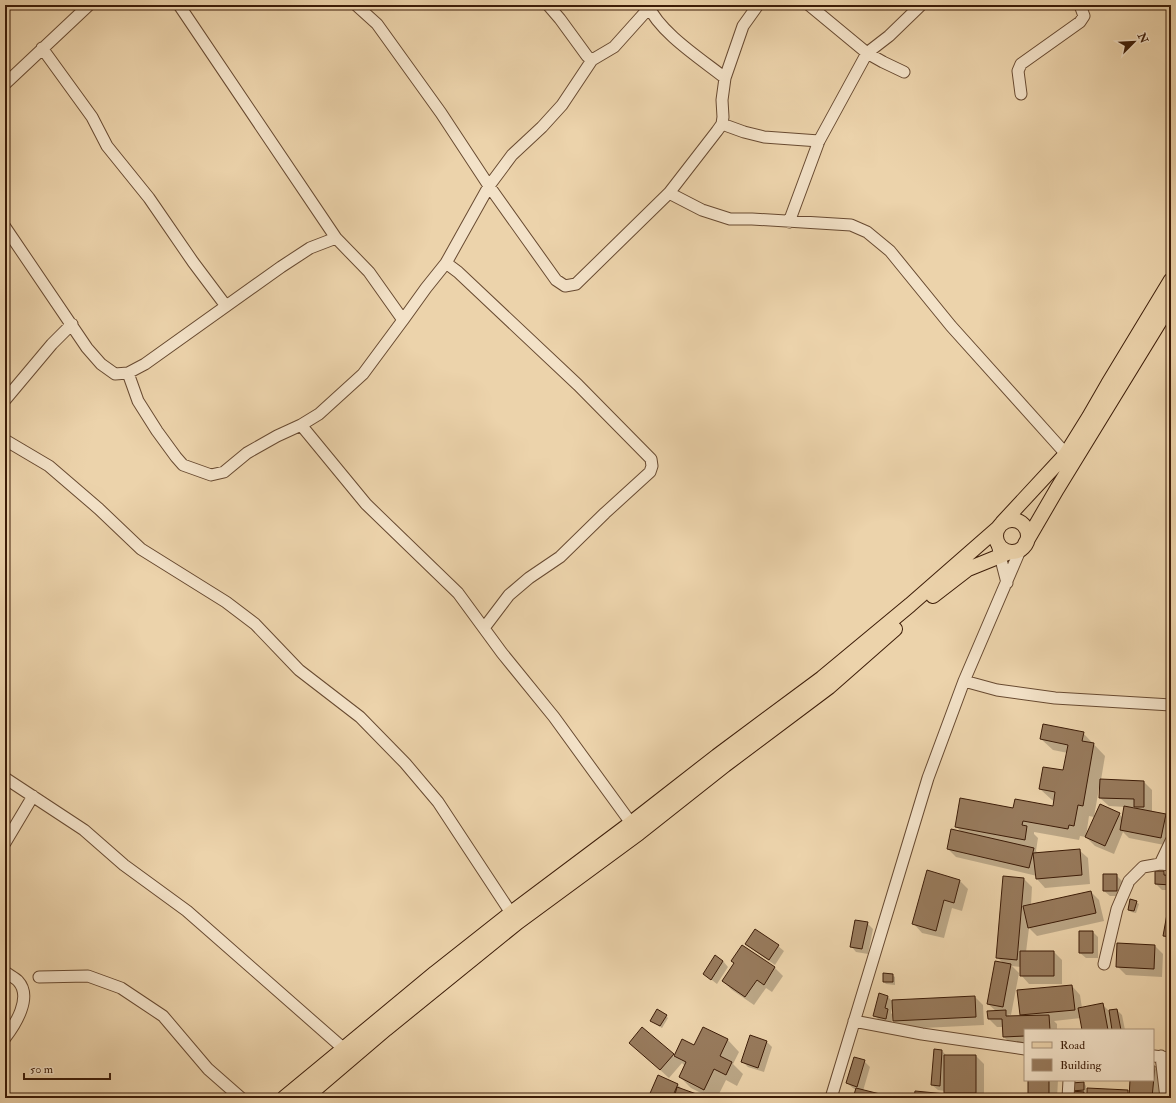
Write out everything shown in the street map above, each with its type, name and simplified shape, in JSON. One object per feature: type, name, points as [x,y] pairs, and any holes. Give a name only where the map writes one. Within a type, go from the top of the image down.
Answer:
[{"type":"main road","points":[[284,1098],[511,913],[822,678],[999,530],[1066,454],[1171,280]]},
{"type":"main road","points":[[1014,550],[1057,489],[1171,303]]},
{"type":"main road","points":[[305,1098],[386,1029],[518,922],[639,833],[829,687],[938,592],[968,569],[1014,550],[1027,538],[1027,531],[1019,522],[1007,520],[999,530],[999,546],[1004,550],[1014,550]]},
{"type":"street","points":[[5,84],[89,5]]},
{"type":"street","points":[[179,5],[336,238],[369,272],[403,320]]},
{"type":"street","points":[[356,5],[377,24],[441,113],[489,186],[556,280],[565,286],[576,284],[669,193],[699,156],[722,124],[724,78],[744,26],[758,5]]},
{"type":"street","points":[[548,5],[587,56],[592,60]]},
{"type":"street","points":[[809,5],[867,53],[904,72]]},
{"type":"street","points":[[789,222],[819,141],[867,53],[888,36],[921,5]]},
{"type":"street","points":[[1021,94],[1018,71],[1021,64],[1080,22],[1084,16],[1080,5]]},
{"type":"street","points":[[128,373],[138,400],[157,431],[182,465],[211,475],[224,472],[247,453],[277,436],[302,425],[319,414],[363,374],[446,263],[489,186],[512,155],[542,127],[562,105],[592,60],[614,47],[649,7],[658,23],[724,78]]},
{"type":"street","points":[[42,48],[92,117],[107,146],[149,198],[193,262],[226,306]]},
{"type":"street","points":[[722,124],[764,137],[819,141]]},
{"type":"street","points":[[669,193],[702,210],[730,219],[851,225],[867,232],[890,251],[951,326],[1066,454]]},
{"type":"street","points":[[5,227],[87,348],[101,364],[115,374],[128,373],[144,364],[310,248],[336,238]]},
{"type":"street","points":[[446,263],[458,272],[578,385],[651,459],[652,466],[650,472],[560,557],[529,578],[509,595],[484,628]]},
{"type":"street","points":[[5,400],[52,344],[72,324]]},
{"type":"street","points":[[302,425],[366,504],[458,592],[502,653],[554,717],[631,823]]},
{"type":"street","points":[[5,440],[49,466],[99,509],[141,549],[226,602],[255,624],[299,670],[360,717],[405,763],[438,802],[511,913]]},
{"type":"street","points":[[831,1098],[928,778],[964,680],[1007,583],[1014,550]]},
{"type":"street","points":[[1007,583],[1014,550]]},
{"type":"street","points":[[964,680],[997,690],[1055,698],[1171,705]]},
{"type":"street","points":[[5,778],[84,830],[124,865],[187,911],[344,1049]]},
{"type":"street","points":[[5,843],[33,796]]},
{"type":"street","points":[[1104,964],[1117,909],[1129,880],[1143,866],[1166,865],[1171,841]]},
{"type":"street","points":[[5,972],[18,981],[23,991],[22,1008],[16,1023],[5,1038]]},
{"type":"street","points":[[38,978],[88,976],[121,988],[163,1016],[208,1068],[241,1098]]},
{"type":"street","points":[[854,1021],[987,1045],[1024,1049]]},
{"type":"street","points":[[1162,1057],[1166,1098]]},
{"type":"street","points":[[1068,1098],[1069,1081]]},
{"type":"building","points":[[1043,724],[1084,732],[1082,741],[1094,743],[1083,806],[1078,805],[1074,826],[1069,825],[1068,829],[1023,821],[1022,825],[1027,826],[1025,840],[955,827],[960,798],[1013,808],[1015,799],[1053,806],[1055,792],[1039,789],[1043,767],[1063,770],[1068,745],[1040,739]]},
{"type":"building","points":[[1100,779],[1144,781],[1144,807],[1134,807],[1134,799],[1099,798]]},
{"type":"building","points":[[1100,804],[1120,813],[1105,846],[1085,837]]},
{"type":"building","points":[[1124,806],[1166,814],[1161,838],[1120,830]]},
{"type":"building","points":[[951,829],[1034,848],[1029,868],[947,849]]},
{"type":"building","points":[[1080,849],[1082,875],[1036,879],[1033,853]]},
{"type":"building","points":[[927,870],[960,880],[954,903],[944,900],[936,931],[912,924]]},
{"type":"building","points":[[1155,871],[1164,871],[1164,875],[1171,876],[1171,885],[1155,884]]},
{"type":"building","points":[[1103,874],[1117,874],[1117,891],[1103,891]]},
{"type":"building","points":[[1003,876],[1024,878],[1017,960],[996,958]]},
{"type":"building","points":[[1091,891],[1096,913],[1028,928],[1023,906]]},
{"type":"building","points":[[1171,892],[1171,937],[1163,936]]},
{"type":"building","points":[[1130,899],[1137,901],[1134,911],[1128,910]]},
{"type":"building","points":[[855,920],[868,922],[862,949],[850,947]]},
{"type":"building","points":[[755,929],[779,945],[769,960],[745,944]]},
{"type":"building","points":[[1079,931],[1093,931],[1093,953],[1079,953]]},
{"type":"building","points":[[1117,943],[1155,945],[1154,969],[1116,967]]},
{"type":"building","points":[[742,945],[775,967],[764,985],[757,980],[745,997],[722,981],[734,963],[731,961]]},
{"type":"building","points":[[1020,951],[1054,951],[1054,976],[1020,976]]},
{"type":"building","points":[[715,955],[723,961],[711,980],[703,974]]},
{"type":"building","points":[[995,961],[1011,964],[1003,1007],[987,1004]]},
{"type":"building","points":[[883,973],[893,974],[893,982],[883,982]]},
{"type":"building","points":[[1072,985],[1075,1010],[1020,1015],[1017,990]]},
{"type":"building","points":[[879,993],[888,996],[885,1008],[888,1009],[886,1019],[873,1016]]},
{"type":"building","points":[[975,996],[976,1017],[893,1021],[892,1000]]},
{"type":"building","points":[[1103,1003],[1108,1029],[1082,1029],[1078,1008]]},
{"type":"building","points":[[657,1009],[667,1015],[660,1026],[650,1021]]},
{"type":"building","points":[[1117,1009],[1121,1029],[1112,1029],[1109,1010]]},
{"type":"building","points":[[1006,1010],[1006,1016],[1049,1015],[1050,1029],[1024,1029],[1024,1036],[1003,1037],[1002,1019],[988,1019],[987,1011]]},
{"type":"building","points":[[642,1027],[674,1054],[660,1070],[629,1043]]},
{"type":"building","points":[[703,1027],[728,1039],[720,1056],[732,1062],[726,1075],[714,1069],[704,1090],[679,1077],[686,1062],[674,1056],[682,1039],[694,1045]]},
{"type":"building","points":[[750,1035],[767,1041],[758,1068],[741,1062]]},
{"type":"building","points":[[934,1049],[942,1050],[940,1086],[931,1085]]},
{"type":"building","points":[[944,1055],[976,1055],[976,1093],[944,1093]]},
{"type":"building","points":[[854,1057],[865,1060],[857,1087],[846,1083]]},
{"type":"building","points":[[1168,1064],[1171,1064],[1171,1098],[1166,1098]]},
{"type":"building","points":[[658,1075],[678,1084],[672,1098],[648,1098]]},
{"type":"building","points":[[1028,1081],[1049,1081],[1049,1097],[1028,1096]]},
{"type":"building","points":[[1130,1081],[1154,1081],[1152,1098],[1129,1098]]},
{"type":"building","points":[[1084,1082],[1084,1090],[1072,1091],[1072,1083]]},
{"type":"building","points":[[677,1087],[702,1096],[701,1098],[674,1098]]},
{"type":"building","points":[[856,1088],[884,1095],[883,1098],[853,1098]]},
{"type":"building","points":[[1087,1088],[1128,1090],[1128,1098],[1087,1098]]},
{"type":"building","points":[[915,1091],[957,1095],[957,1098],[914,1098]]},
{"type":"building","points":[[1071,1091],[1084,1092],[1083,1098],[1071,1098]]}]
